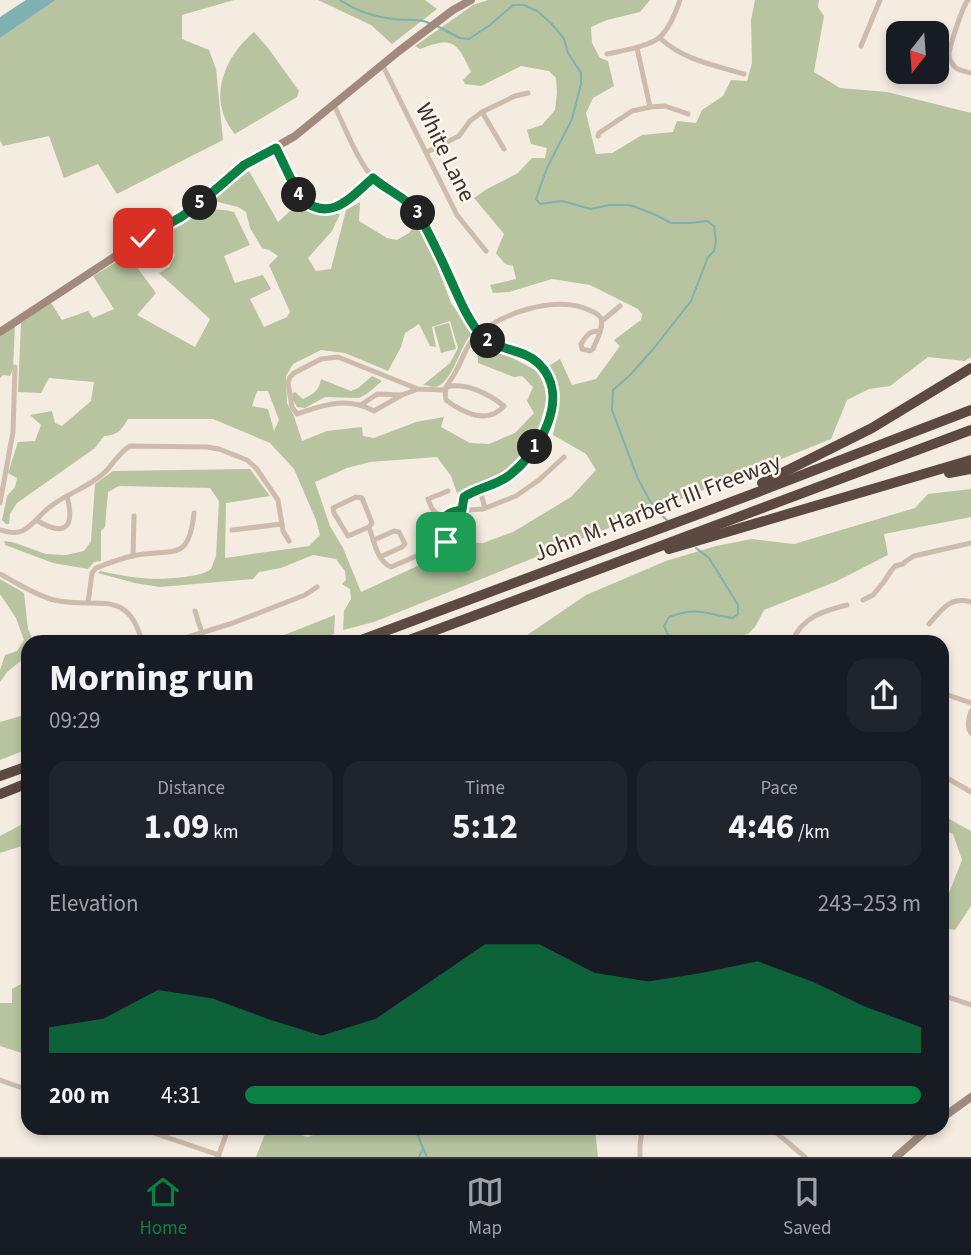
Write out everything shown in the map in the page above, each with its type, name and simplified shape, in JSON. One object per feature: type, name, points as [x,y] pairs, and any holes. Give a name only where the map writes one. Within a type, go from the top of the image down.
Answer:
[{"type":"highway","points":[[696,515],[872,428],[971,368]]},
{"type":"highway","name":"John M. Harbert III Freeway","points":[[375,635],[971,410]]},
{"type":"highway","name":"John M. Harbert III Freeway","points":[[423,635],[635,556],[680,547],[971,430]]},
{"type":"highway","points":[[707,534],[971,460]]},
{"type":"highway","points":[[850,495],[971,469]]},
{"type":"highway","points":[[0,776],[21,768]]},
{"type":"highway","points":[[0,794],[21,786]]},
{"type":"street","points":[[0,332],[143,238],[181,217],[244,165],[276,148],[311,124],[416,37],[471,0]]},
{"type":"street","points":[[607,54],[637,48],[660,38],[680,0]]},
{"type":"street","points":[[861,46],[880,0]]},
{"type":"street","points":[[968,0],[949,52],[956,68],[971,74]]},
{"type":"street","points":[[660,38],[687,57],[744,74]]},
{"type":"street","points":[[637,48],[650,107]]},
{"type":"street","name":"White Lane","points":[[382,64],[457,215],[486,251]]},
{"type":"street","points":[[427,152],[459,136],[470,121],[482,112],[515,96],[528,93]]},
{"type":"street","points":[[334,105],[361,160],[373,178],[407,201],[418,212],[464,310],[480,334],[489,342],[537,362],[548,377],[553,392],[548,423],[537,444],[520,466],[498,482],[464,497],[462,510]]},
{"type":"street","points":[[598,136],[632,111],[666,106],[688,114]]},
{"type":"street","points":[[482,112],[504,149]]},
{"type":"street","points":[[276,148],[300,198],[316,208],[333,209],[342,205],[373,178]]},
{"type":"street","points":[[418,389],[338,357],[313,362],[294,373],[288,383],[292,407],[298,414],[344,402],[374,411],[418,389],[446,388],[454,385],[494,398],[504,406],[494,415],[475,415],[456,408],[446,400],[446,388],[472,340],[507,318],[546,304],[586,308],[600,316],[600,331]]},
{"type":"street","points":[[602,321],[620,306]]},
{"type":"street","points":[[0,503],[13,432],[15,367]]},
{"type":"street","points":[[361,405],[376,394],[402,395]]},
{"type":"street","points":[[0,530],[18,533],[24,530],[50,506],[99,477],[130,446],[207,447],[247,460],[256,468],[278,500],[283,531],[289,541]]},
{"type":"street","points":[[369,527],[348,536],[333,508],[356,497],[362,498],[372,523],[369,527],[380,557],[384,564],[394,567],[444,544],[444,518],[454,511],[485,508],[516,496],[564,457]]},
{"type":"street","points":[[444,518],[433,512],[428,499],[448,491]]},
{"type":"street","points":[[480,491],[485,508]]},
{"type":"street","points":[[36,520],[64,529],[69,521],[70,505],[67,496]]},
{"type":"street","points":[[88,603],[92,573],[96,568],[133,556],[171,553],[181,548],[191,534],[194,513]]},
{"type":"street","points":[[133,556],[134,516]]},
{"type":"street","points":[[232,530],[282,524]]},
{"type":"street","points":[[373,540],[394,531],[399,532],[405,544],[380,557]]},
{"type":"street","points":[[863,600],[878,590],[895,566],[914,556],[971,543]]},
{"type":"street","points":[[0,574],[45,597],[61,601],[107,603],[127,612],[140,635]]},
{"type":"street","points":[[195,635],[305,595],[317,587]]},
{"type":"street","points":[[929,624],[952,602],[971,602]]},
{"type":"street","points":[[795,635],[806,621],[847,605]]},
{"type":"street","points":[[195,611],[202,633]]},
{"type":"street","points":[[949,695],[971,703]]},
{"type":"street","points":[[971,711],[968,722],[971,733]]},
{"type":"street","points":[[949,779],[971,792]]},
{"type":"street","points":[[949,997],[971,1005]]},
{"type":"street","points":[[0,1080],[21,1088]]},
{"type":"street","points":[[949,1113],[971,1097]]},
{"type":"street","points":[[159,1135],[219,1156],[226,1135]]},
{"type":"street","points":[[640,1157],[641,1135]]},
{"type":"street","points":[[779,1135],[805,1157]]},
{"type":"street","points":[[914,1135],[918,1138]]},
{"type":"street","points":[[896,1157],[921,1135]]},
{"type":"green space","points":[[56,0],[234,0],[182,15],[182,39],[209,50],[216,69],[223,140],[117,194],[98,164],[64,178],[49,136],[3,146],[0,140],[0,38]]},
{"type":"green space","points":[[318,0],[425,0],[437,9],[392,44],[371,25]]},
{"type":"green space","points":[[488,0],[650,0],[640,12],[591,27],[592,43],[600,58],[608,61],[614,86],[593,98],[586,113],[596,154],[612,153],[642,135],[673,132],[677,121],[696,123],[702,110],[723,96],[731,80],[747,81],[752,63],[751,20],[755,0],[819,0],[818,7],[824,16],[814,72],[840,88],[887,92],[971,113],[971,357],[965,361],[928,357],[890,386],[869,389],[847,400],[831,439],[374,622],[343,630],[344,611],[351,599],[350,589],[342,584],[346,580],[345,571],[336,559],[313,555],[281,568],[259,572],[253,579],[160,587],[98,573],[100,571],[162,579],[195,575],[211,569],[216,556],[219,501],[210,488],[119,486],[108,492],[105,527],[101,531],[101,561],[94,562],[88,569],[53,563],[5,545],[4,541],[12,542],[46,554],[66,555],[84,551],[91,541],[95,484],[113,471],[250,469],[270,496],[226,503],[225,558],[309,546],[320,535],[294,469],[270,443],[213,419],[128,419],[119,431],[104,436],[95,448],[17,503],[10,514],[9,524],[2,520],[7,496],[15,487],[17,478],[8,473],[18,442],[35,441],[41,425],[30,415],[52,411],[55,423],[62,426],[91,401],[94,382],[49,378],[41,393],[18,392],[21,323],[51,303],[62,320],[88,311],[93,318],[114,309],[93,276],[128,255],[156,293],[137,315],[195,347],[210,319],[159,273],[169,267],[175,255],[163,234],[188,217],[212,210],[234,212],[250,245],[224,256],[235,283],[263,275],[271,289],[250,299],[264,327],[287,317],[290,312],[269,265],[278,256],[262,248],[250,228],[246,212],[238,207],[214,201],[221,192],[249,171],[278,222],[298,204],[313,213],[340,214],[332,231],[308,258],[316,271],[331,269],[346,210],[360,202],[359,221],[387,238],[397,240],[409,233],[417,222],[430,246],[451,303],[472,333],[451,373],[440,385],[434,387],[423,385],[450,363],[458,348],[450,321],[432,327],[436,347],[430,346],[419,324],[405,333],[388,371],[345,353],[321,350],[293,364],[286,376],[287,403],[302,441],[327,431],[362,427],[363,436],[374,438],[416,422],[444,417],[441,427],[470,443],[489,444],[515,433],[534,413],[527,401],[533,387],[522,376],[514,377],[478,363],[477,349],[482,342],[537,371],[546,388],[546,402],[537,435],[523,456],[506,473],[484,486],[457,493],[451,476],[437,457],[370,462],[347,468],[315,482],[330,526],[343,548],[361,592],[426,562],[438,563],[455,555],[464,542],[483,543],[513,532],[571,497],[596,470],[586,454],[553,435],[559,400],[550,365],[560,359],[572,385],[596,379],[620,346],[614,340],[641,320],[642,314],[638,309],[590,285],[552,279],[509,292],[493,293],[490,285],[516,279],[513,266],[505,264],[496,253],[504,234],[474,198],[518,173],[532,158],[545,158],[547,148],[531,144],[527,130],[542,125],[555,110],[556,78],[549,71],[521,66],[481,86],[465,84],[463,80],[471,72],[462,54],[453,44],[440,43],[420,49],[415,46],[473,5]],"holes":[[[257,391],[268,391],[279,420],[274,431],[268,409],[252,406]]]},
{"type":"green space","points":[[254,32],[299,91],[297,97],[235,134],[226,121],[222,107],[222,80],[234,54]]},
{"type":"green space","points":[[449,323],[456,349],[441,353],[434,327]]},
{"type":"green space","points":[[15,325],[13,369],[10,376],[3,375],[0,378],[0,336]]},
{"type":"green space","points":[[372,376],[382,381],[359,398],[325,397],[305,408],[297,407],[293,400],[292,393],[295,392],[303,399],[313,394],[321,379],[351,391]]},
{"type":"green space","points":[[971,489],[971,517],[884,534],[888,555],[835,582],[764,610],[748,634],[527,635],[586,595],[666,561],[716,546],[752,539],[794,544],[915,508],[928,494]]},
{"type":"green space","points":[[0,579],[24,593],[31,635],[22,635],[16,618],[0,594]]},
{"type":"green space","points":[[335,615],[334,634],[284,635]]},
{"type":"green space","points":[[21,645],[21,661],[0,682],[0,670],[5,655],[17,651]]},
{"type":"green space","points":[[21,716],[21,752],[0,760],[0,722]]},
{"type":"green space","points":[[949,819],[971,831],[971,906],[955,930],[949,929],[949,893],[962,860],[953,834],[949,832]]},
{"type":"green space","points":[[21,825],[21,846],[0,853],[0,836]]},
{"type":"green space","points":[[21,984],[21,1053],[0,1046],[0,1003],[12,1003],[12,989]]},
{"type":"green space","points":[[265,1135],[596,1135],[598,1157],[256,1157]]},
{"type":"water","points":[[26,0],[56,0],[0,38],[0,17]]},
{"type":"waterway","points":[[340,0],[373,15],[429,23]]},
{"type":"waterway","points":[[437,26],[460,38],[469,39],[513,5],[524,5],[537,11],[564,39],[568,53],[581,73],[581,84],[572,119],[547,168],[536,199],[540,204],[562,201],[591,209],[609,205],[630,205],[671,223],[707,221],[714,226],[714,251],[708,257],[691,301],[654,348],[613,390],[612,410],[638,479],[658,512],[669,522]]},
{"type":"waterway","points":[[668,635],[664,626],[669,617],[679,614],[694,611],[733,618],[738,614],[738,605],[709,558],[696,548]]},
{"type":"waterway","points":[[418,1135],[427,1157]]},
{"type":"waterway","points":[[419,1157],[423,1148]]},
{"type":"route","points":[[143,238],[181,217],[244,165],[276,148],[300,198],[316,208],[333,209],[342,205],[373,178],[413,206],[439,254],[464,310],[480,334],[489,342],[537,362],[552,384],[553,392],[548,423],[532,453],[508,476],[464,497],[462,510],[454,511],[444,518],[442,525],[446,542]]}]
